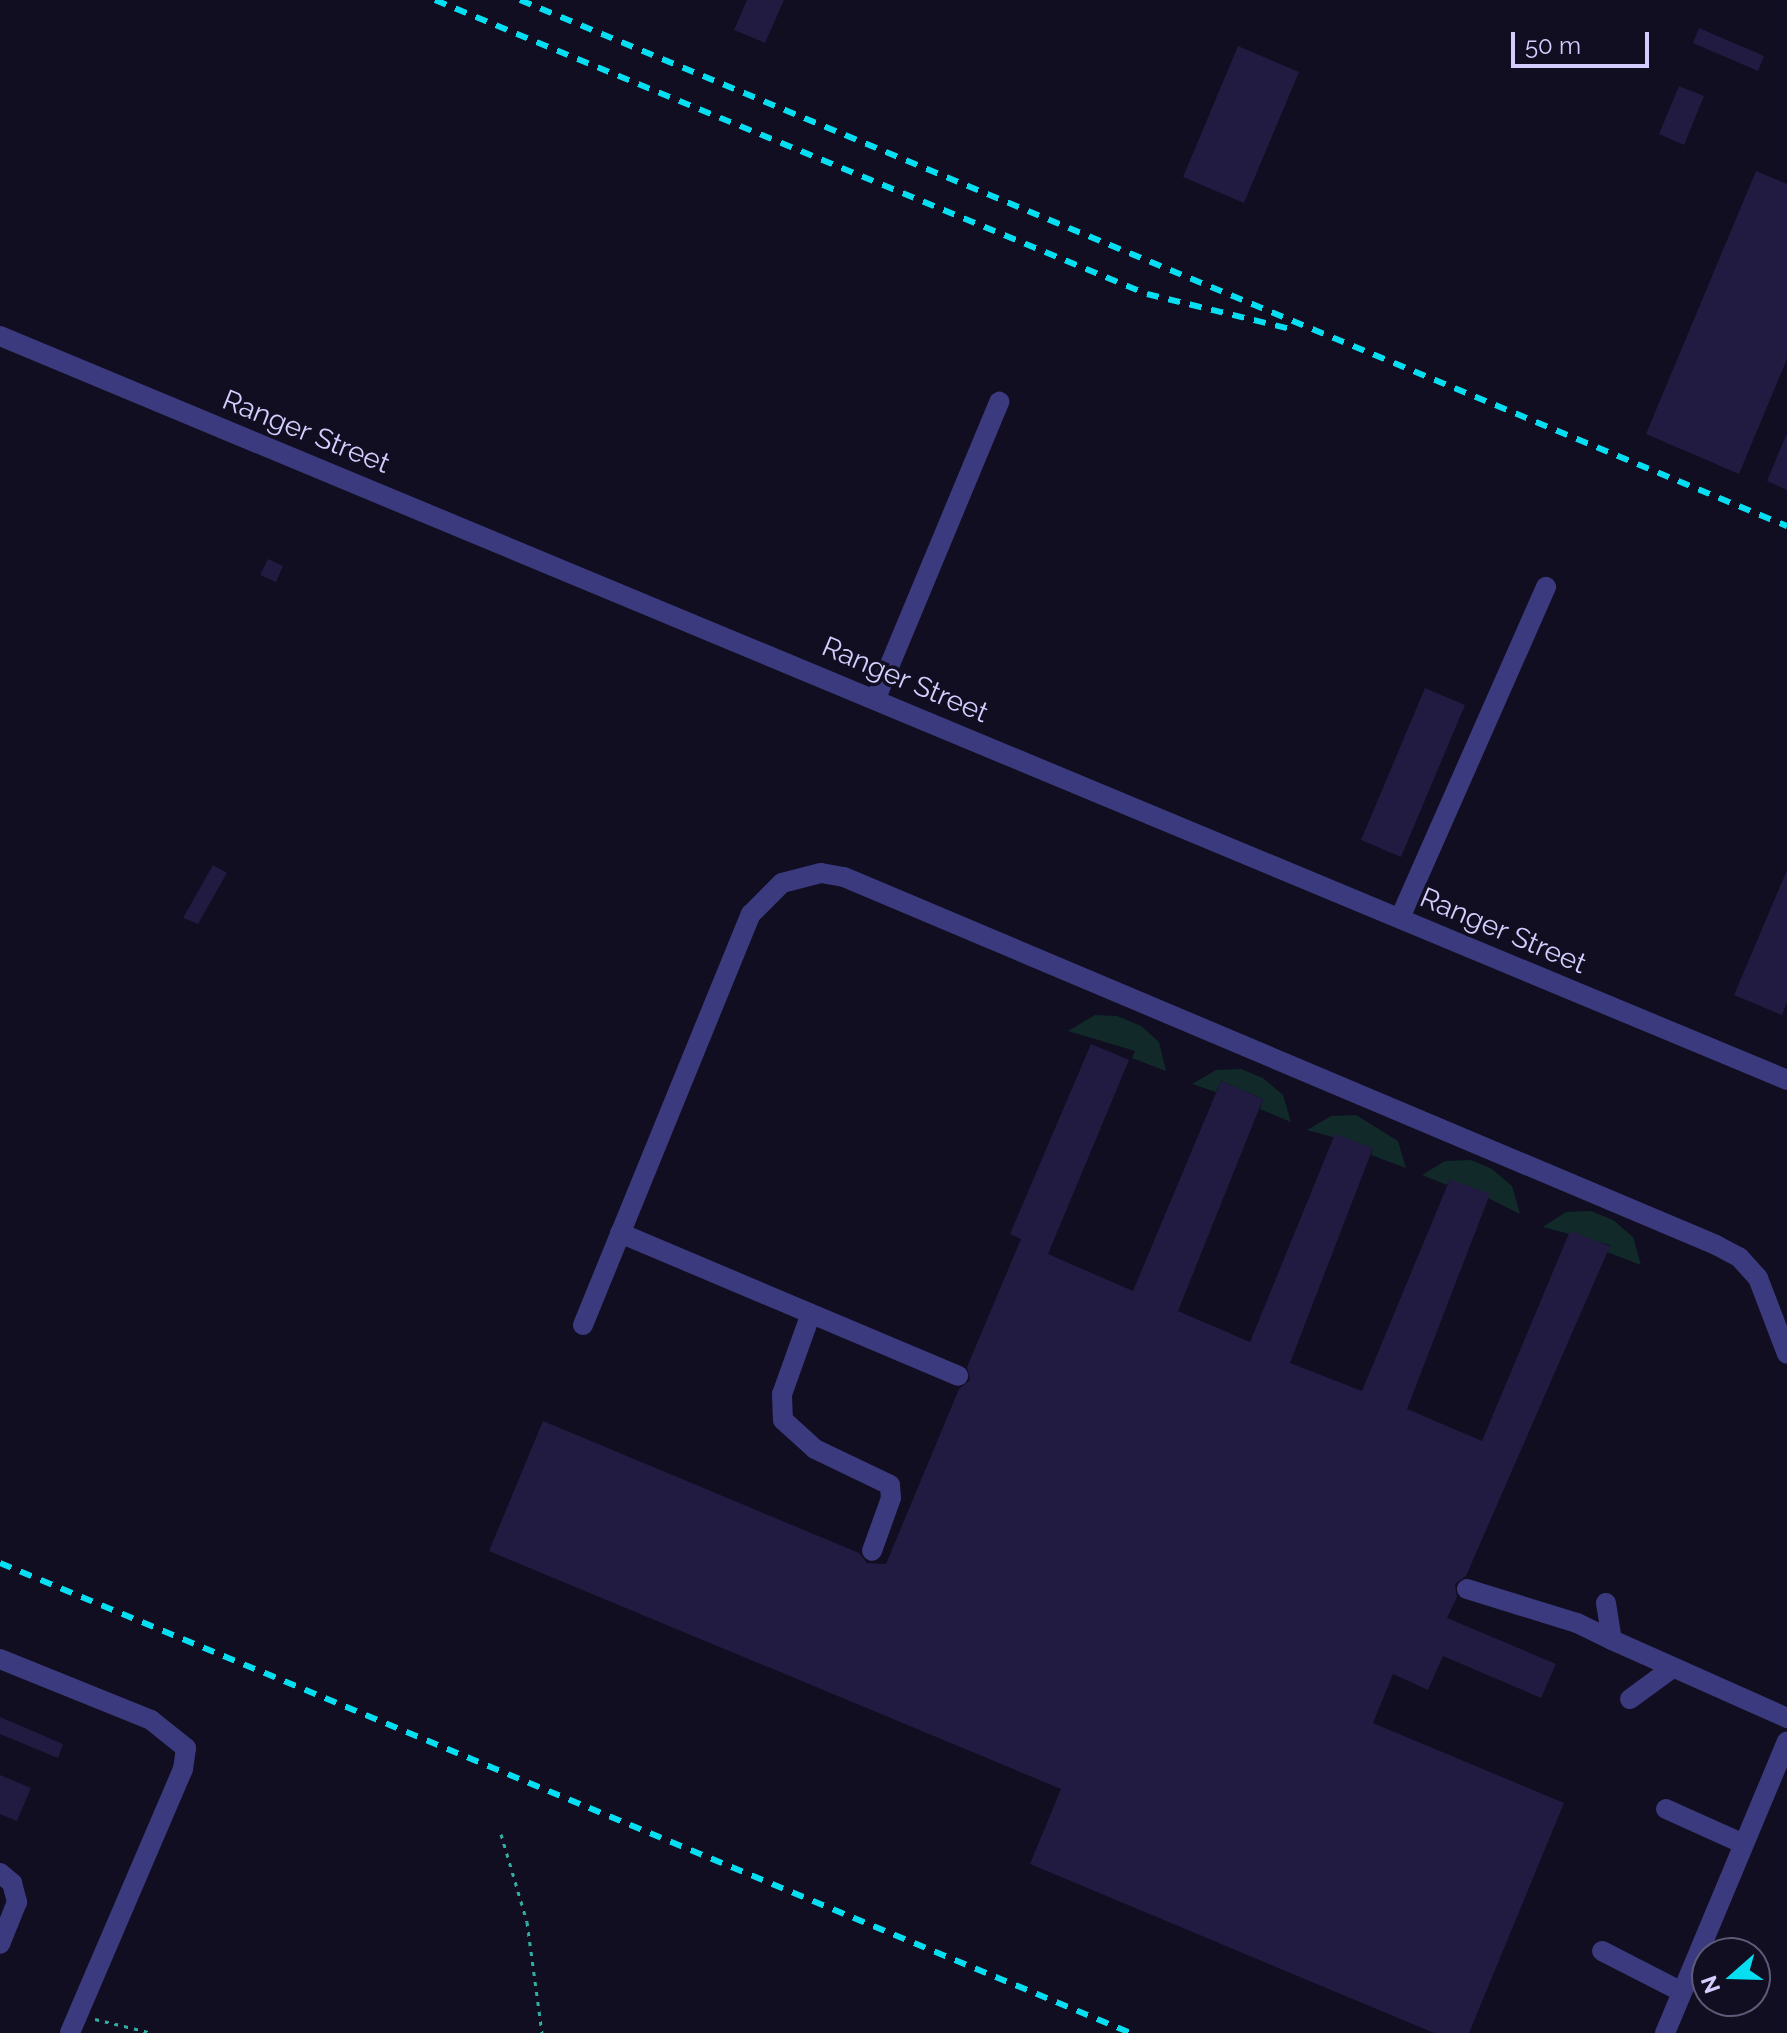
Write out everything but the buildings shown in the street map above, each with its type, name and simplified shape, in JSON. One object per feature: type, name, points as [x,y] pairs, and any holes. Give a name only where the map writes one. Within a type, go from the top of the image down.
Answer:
[{"type":"lane","name":"Ranger Street","points":[[0,336],[876,698],[1787,1080]]},
{"type":"lane","points":[[876,698],[999,402]]},
{"type":"lane","points":[[1400,918],[1546,587]]},
{"type":"lane","points":[[583,1325],[751,914],[782,883],[821,873],[844,877],[1716,1245],[1739,1257],[1758,1278],[1787,1354]]},
{"type":"lane","points":[[620,1233],[810,1316],[958,1376]]},
{"type":"lane","points":[[810,1316],[781,1401],[783,1420],[815,1449],[890,1485],[891,1498],[872,1551]]},
{"type":"lane","points":[[1467,1589],[1577,1623],[1671,1669],[1787,1718]]},
{"type":"lane","points":[[1606,1603],[1612,1640]]},
{"type":"lane","points":[[0,1659],[151,1720],[186,1748],[183,1769],[74,2025]]},
{"type":"lane","points":[[1630,1699],[1671,1669]]},
{"type":"lane","points":[[1665,2033],[1680,1991],[1787,1742]]},
{"type":"lane","points":[[1666,1809],[1744,1844]]},
{"type":"lane","points":[[0,1873],[12,1883],[17,1902],[0,1944]]},
{"type":"lane","points":[[1602,1951],[1680,1991]]},
{"type":"path","points":[[501,1834],[527,1922],[542,2033]]},
{"type":"path","points":[[74,2025],[153,2033]]},
{"type":"green space","points":[[1095,1015],[1117,1016],[1141,1026],[1159,1042],[1166,1071],[1132,1058],[1135,1051],[1068,1031]]},
{"type":"green space","points":[[1241,1069],[1263,1078],[1283,1095],[1291,1122],[1260,1109],[1263,1099],[1221,1081],[1216,1092],[1192,1084],[1216,1070]]},
{"type":"green space","points":[[1356,1115],[1398,1141],[1406,1168],[1371,1155],[1373,1148],[1307,1130],[1331,1116]]},
{"type":"green space","points":[[1471,1160],[1492,1169],[1512,1186],[1520,1214],[1450,1179],[1447,1185],[1422,1175],[1445,1161]]},
{"type":"green space","points":[[1591,1211],[1613,1220],[1633,1237],[1641,1265],[1607,1252],[1610,1245],[1543,1227],[1566,1212]]},
{"type":"railway","points":[[435,0],[1147,294],[1291,329]]},
{"type":"railway","points":[[520,0],[1787,526]]},
{"type":"railway","points":[[0,1563],[1131,2033]]}]
